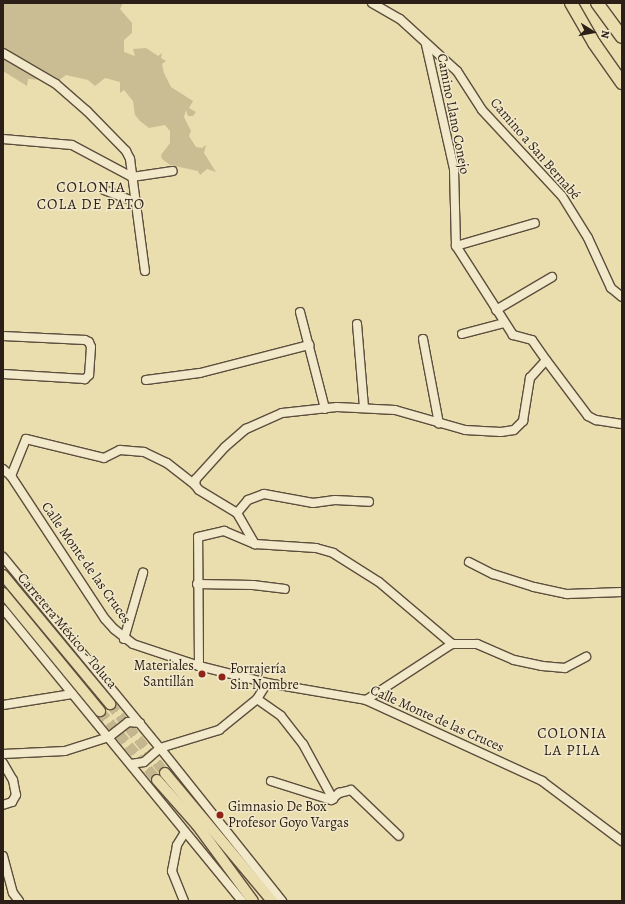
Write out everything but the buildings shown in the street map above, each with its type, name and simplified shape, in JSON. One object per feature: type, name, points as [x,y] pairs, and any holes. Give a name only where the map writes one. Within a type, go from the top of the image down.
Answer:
[{"type":"highway","points":[[571,3],[594,43],[622,83]]},
{"type":"highway","points":[[597,3],[622,37]]},
{"type":"main road","name":"Carretera México - Toluca","points":[[3,575],[110,704]]},
{"type":"main road","name":"Carretera México - Toluca","points":[[3,593],[100,711]]},
{"type":"main road","points":[[254,901],[161,776],[272,901]]},
{"type":"street","name":"Camino a San Bernabé","points":[[372,3],[400,19],[426,45],[457,71],[487,116],[562,196],[588,238],[611,288],[622,297]]},
{"type":"street","name":"Camino Llano Conejo","points":[[426,45],[454,169],[456,246]]},
{"type":"street","points":[[3,53],[56,84],[87,111],[126,151],[132,177],[146,271]]},
{"type":"street","points":[[3,139],[72,145],[132,177],[173,171]]},
{"type":"street","points":[[104,190],[135,202]]},
{"type":"street","points":[[535,223],[456,246],[513,335],[532,340],[588,416],[596,420],[622,424]]},
{"type":"street","points":[[496,310],[552,277]]},
{"type":"street","points":[[300,312],[325,409]]},
{"type":"street","points":[[462,334],[504,323]]},
{"type":"street","points":[[357,324],[364,407]]},
{"type":"street","points":[[3,336],[85,340],[89,342],[91,348],[89,375],[85,379],[3,374]]},
{"type":"street","points":[[423,339],[439,424]]},
{"type":"street","points":[[146,380],[200,373],[309,345]]},
{"type":"street","points":[[195,485],[196,479],[225,447],[246,429],[282,413],[364,407],[395,410],[439,424],[465,430],[501,432],[514,430],[523,420],[530,378],[546,360]]},
{"type":"street","points":[[11,476],[26,439],[104,458],[120,450],[144,452],[167,463],[195,485],[199,490],[237,513],[255,544]]},
{"type":"street","name":"Calle Monte de las Cruces","points":[[3,468],[11,476],[106,619],[124,639],[145,650],[198,666],[267,682],[366,700],[542,781],[622,841]]},
{"type":"street","points":[[237,513],[248,500],[264,494],[313,503],[335,500],[369,502]]},
{"type":"street","points":[[198,666],[198,537],[224,531],[255,544],[316,548],[333,553],[380,582],[452,644]]},
{"type":"street","points":[[3,558],[140,723],[282,901]]},
{"type":"street","points":[[469,562],[493,574],[567,594],[622,592]]},
{"type":"street","points":[[124,639],[143,573]]},
{"type":"street","points":[[197,584],[253,585],[285,589]]},
{"type":"street","points":[[3,609],[242,901]]},
{"type":"street","points":[[366,700],[452,644],[478,644],[514,660],[542,666],[565,668],[586,656]]},
{"type":"street","points":[[131,764],[144,762],[160,748],[219,730],[257,699],[267,682]]},
{"type":"street","points":[[3,705],[72,694]]},
{"type":"street","points":[[257,699],[282,716],[304,744],[333,798]]},
{"type":"street","points":[[3,754],[65,751],[109,737],[128,722],[140,723]]},
{"type":"street","points":[[3,763],[13,780],[16,794],[12,802],[3,806]]},
{"type":"street","points":[[271,781],[331,800],[339,793],[351,790],[399,836]]},
{"type":"street","points":[[184,901],[172,871],[177,845],[185,832]]},
{"type":"street","points":[[3,856],[13,893],[19,901]]},
{"type":"shaded area","points":[[3,3],[123,3],[120,9],[132,23],[132,33],[124,40],[124,52],[135,56],[133,49],[146,48],[158,56],[162,53],[161,58],[166,61],[162,64],[164,73],[171,87],[193,101],[189,108],[196,112],[193,116],[188,116],[186,110],[184,117],[191,131],[189,136],[196,147],[202,148],[206,145],[204,153],[216,172],[207,169],[200,175],[198,171],[170,165],[162,159],[161,155],[170,143],[170,131],[165,125],[149,128],[140,121],[135,115],[133,101],[124,90],[120,93],[120,82],[105,78],[95,86],[88,80],[66,75],[58,81],[28,79],[27,86],[3,71]]},
{"type":"tunnel","points":[[110,704],[165,773]]},
{"type":"tunnel","points":[[100,711],[157,780]]},
{"type":"place","name":"Materiales Santillán","points":[[202,674]]},
{"type":"place","name":"Forrajería Sin Nombre","points":[[222,677]]},
{"type":"place","name":"Gimnasio De Box Profesor Goyo Vargas","points":[[220,815]]},
{"type":"district","name":"COLONIA COLA DE PATO","points":[[91,196]]},
{"type":"district","name":"COLONIA LA PILA","points":[[572,742]]}]
